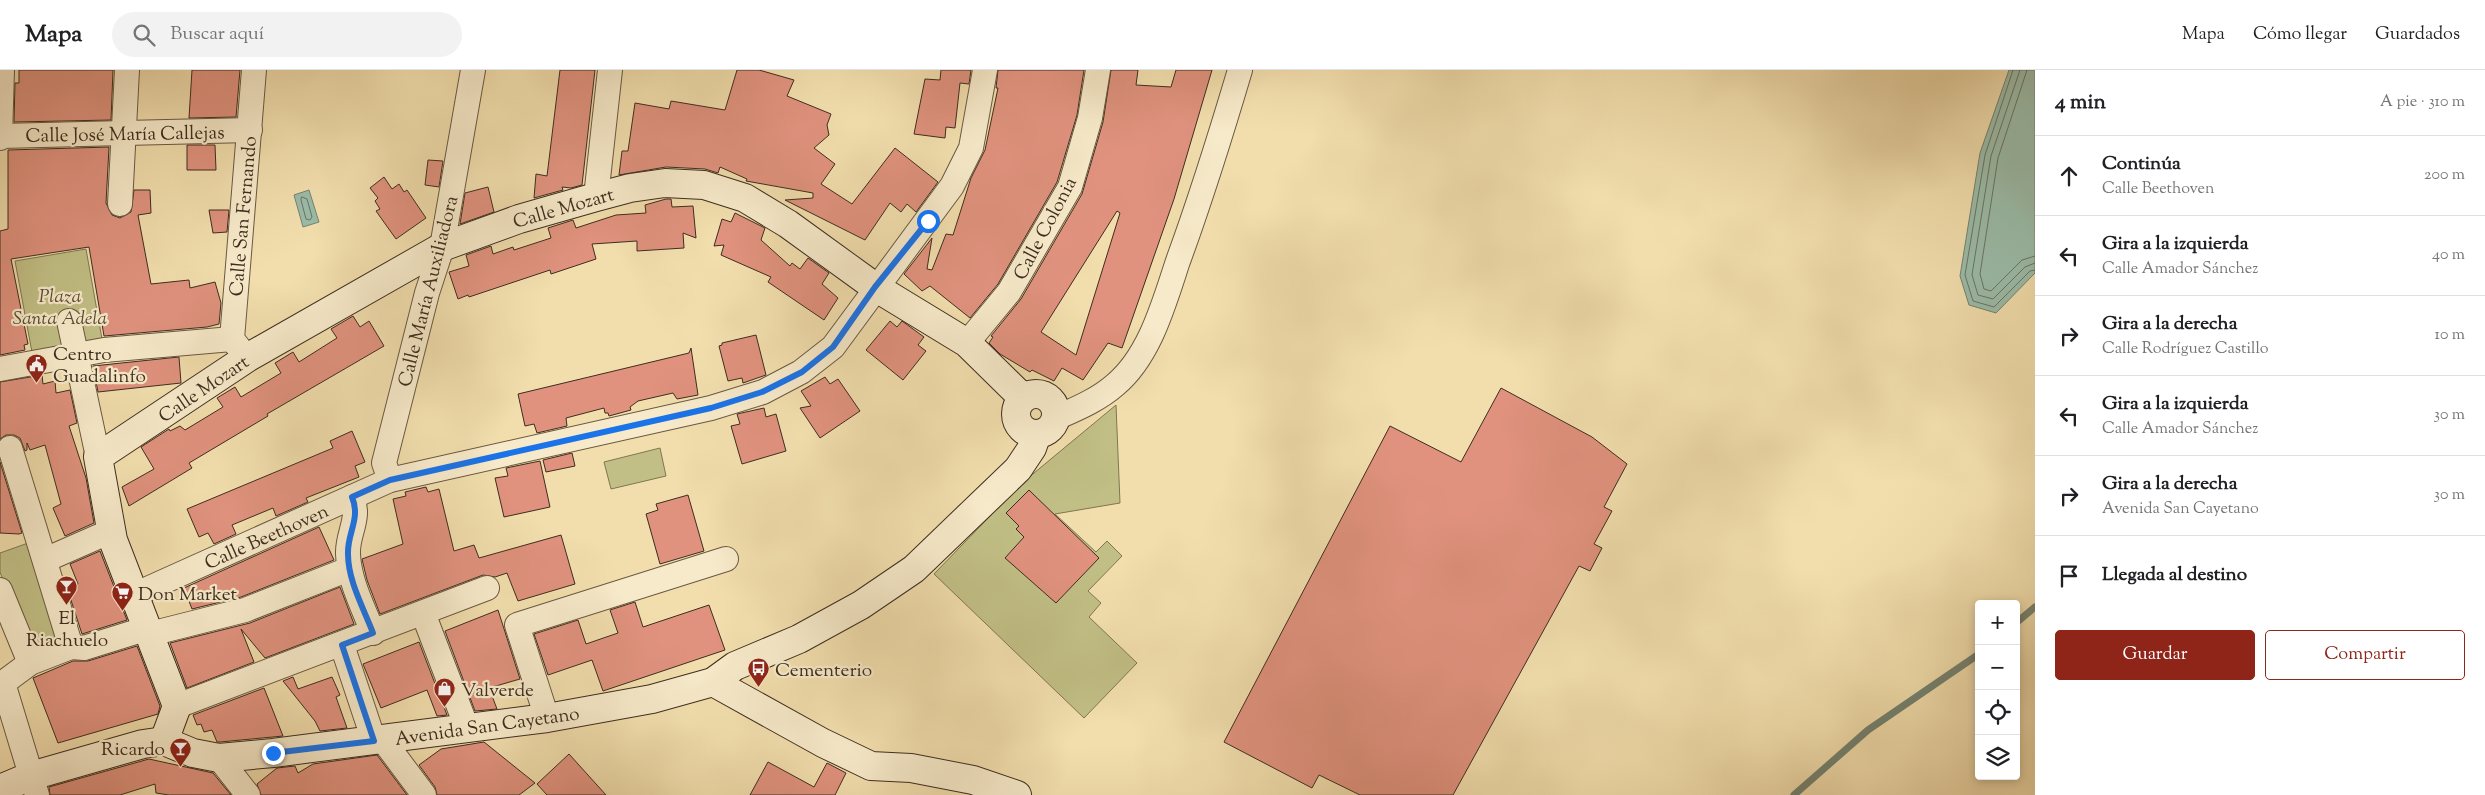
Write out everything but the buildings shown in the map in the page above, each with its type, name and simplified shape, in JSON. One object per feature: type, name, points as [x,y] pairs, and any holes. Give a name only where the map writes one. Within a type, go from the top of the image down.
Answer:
[{"type":"street","points":[[0,136],[2,70]]},
{"type":"street","points":[[120,204],[127,70]]},
{"type":"street","name":"Calle San Fernando","points":[[239,348],[254,70]]},
{"type":"street","name":"Calle María Auxiliadora","points":[[390,480],[384,463],[427,293],[442,248],[474,70]]},
{"type":"street","points":[[596,197],[610,70]]},
{"type":"street","name":"Calle Beethoven","points":[[134,595],[390,480],[711,408],[762,392],[802,372],[833,347],[875,287],[928,221],[952,186],[971,148],[985,70]]},
{"type":"street","name":"Calle Colonia","points":[[967,342],[1009,292],[1070,187],[1090,118],[1098,70]]},
{"type":"street","points":[[1017,795],[973,780],[911,768],[871,766],[823,743],[713,682],[735,666],[799,639],[861,605],[914,569],[1018,470],[1046,426],[1092,402],[1116,385],[1138,359],[1167,294],[1201,198],[1240,70]]},
{"type":"street","name":"Calle José María Callejas","points":[[0,136],[250,130]]},
{"type":"street","name":"Calle Mozart","points":[[98,458],[239,348],[442,248],[520,219],[596,197],[630,188],[665,184],[704,185],[745,198],[788,224],[875,287],[967,342],[1023,398],[1016,409],[1017,423],[1026,432],[1046,426]]},
{"type":"street","points":[[0,789],[34,786],[143,744],[164,741],[177,706],[134,595],[112,531],[69,321]]},
{"type":"street","points":[[0,369],[104,350],[239,348]]},
{"type":"street","points":[[10,448],[71,646]]},
{"type":"street","points":[[352,497],[357,509],[348,552],[349,569],[373,633]]},
{"type":"street","points":[[45,560],[112,531]]},
{"type":"street","points":[[547,718],[517,625],[726,559]]},
{"type":"street","points":[[34,786],[3,683],[30,663],[71,646],[84,648],[149,631],[245,610],[349,569]]},
{"type":"street","points":[[177,706],[342,645],[487,588]]},
{"type":"street","points":[[0,590],[30,663]]},
{"type":"street","points":[[423,613],[467,728]]},
{"type":"street","points":[[342,645],[378,741],[424,795]]},
{"type":"street","name":"Avenida San Cayetano","points":[[164,741],[194,753],[219,758],[378,741],[547,718],[652,698],[713,682]]},
{"type":"street","points":[[219,758],[248,795]]},
{"type":"green space","name":"Plaza Santa Adela","points":[[86,249],[104,350],[34,363],[15,261]]},
{"type":"green space","points":[[1116,405],[1120,503],[1055,514],[1096,552],[1107,541],[1122,556],[1088,591],[1101,603],[1089,617],[1137,663],[1084,718],[934,574],[1022,483]]},
{"type":"green space","points":[[660,448],[666,476],[611,489],[604,462]]},
{"type":"green space","points":[[31,542],[68,642],[32,656],[0,572],[0,553]]},
{"type":"water","points":[[2009,70],[2035,70],[2035,273],[1996,313],[1969,305],[1960,276],[1980,153]]},
{"type":"water","points":[[309,190],[319,222],[303,227],[294,195]]},
{"type":"waterway","points":[[2020,620],[2035,607]]},
{"type":"waterway","points":[[1794,795],[1868,730],[1975,657]]},
{"type":"place","name":"Centro Guadalinfo","points":[[37,383]]},
{"type":"place","name":"El Riachuelo","points":[[67,605]]},
{"type":"place","name":"Don Market","points":[[122,612]]},
{"type":"place","name":"Cementerio","points":[[759,688]]},
{"type":"place","name":"Valverde","points":[[445,708]]},
{"type":"place","name":"Ricardo","points":[[181,767]]},
{"type":"route","points":[[273,753],[374,741],[342,645],[373,633],[349,569],[348,552],[357,509],[352,497],[390,480],[711,408],[762,392],[802,372],[833,347],[875,287],[928,221]]}]
